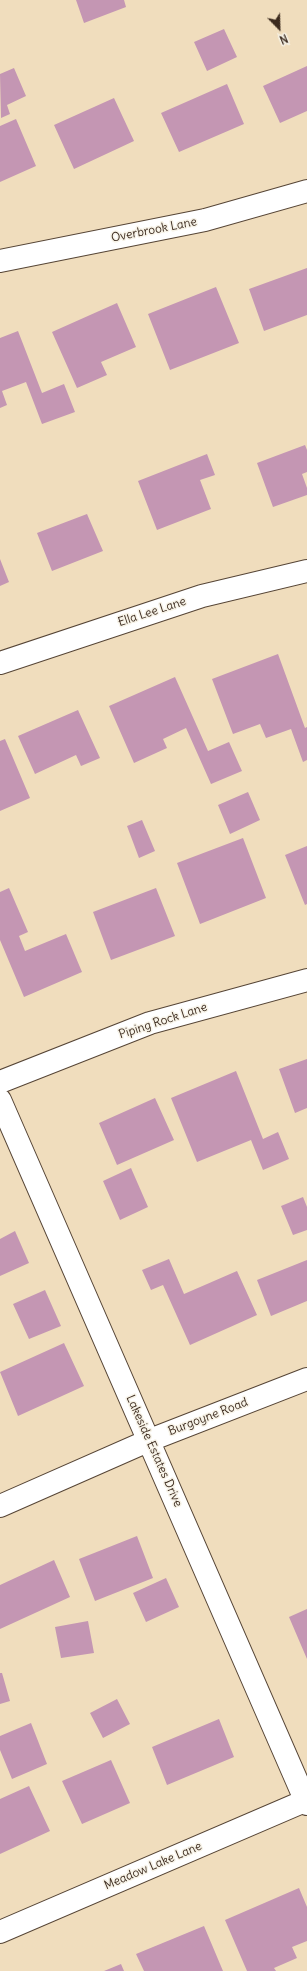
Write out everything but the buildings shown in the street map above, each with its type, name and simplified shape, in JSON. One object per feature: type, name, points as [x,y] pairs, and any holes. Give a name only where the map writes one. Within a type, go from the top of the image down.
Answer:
[{"type":"street","name":"Overbrook Lane","points":[[0,261],[205,220],[307,191]]},
{"type":"street","name":"Ella Lee Lane","points":[[0,663],[202,596],[307,571]]},
{"type":"street","name":"Piping Rock Lane","points":[[0,1082],[150,1023],[307,980]]},
{"type":"street","name":"Lakeside Estates Drive","points":[[0,1100],[307,1801]]},
{"type":"street","name":"Burgoyne Road","points":[[0,1506],[150,1440],[307,1379]]},
{"type":"street","name":"Meadow Lake Lane","points":[[0,1932],[307,1801]]}]
